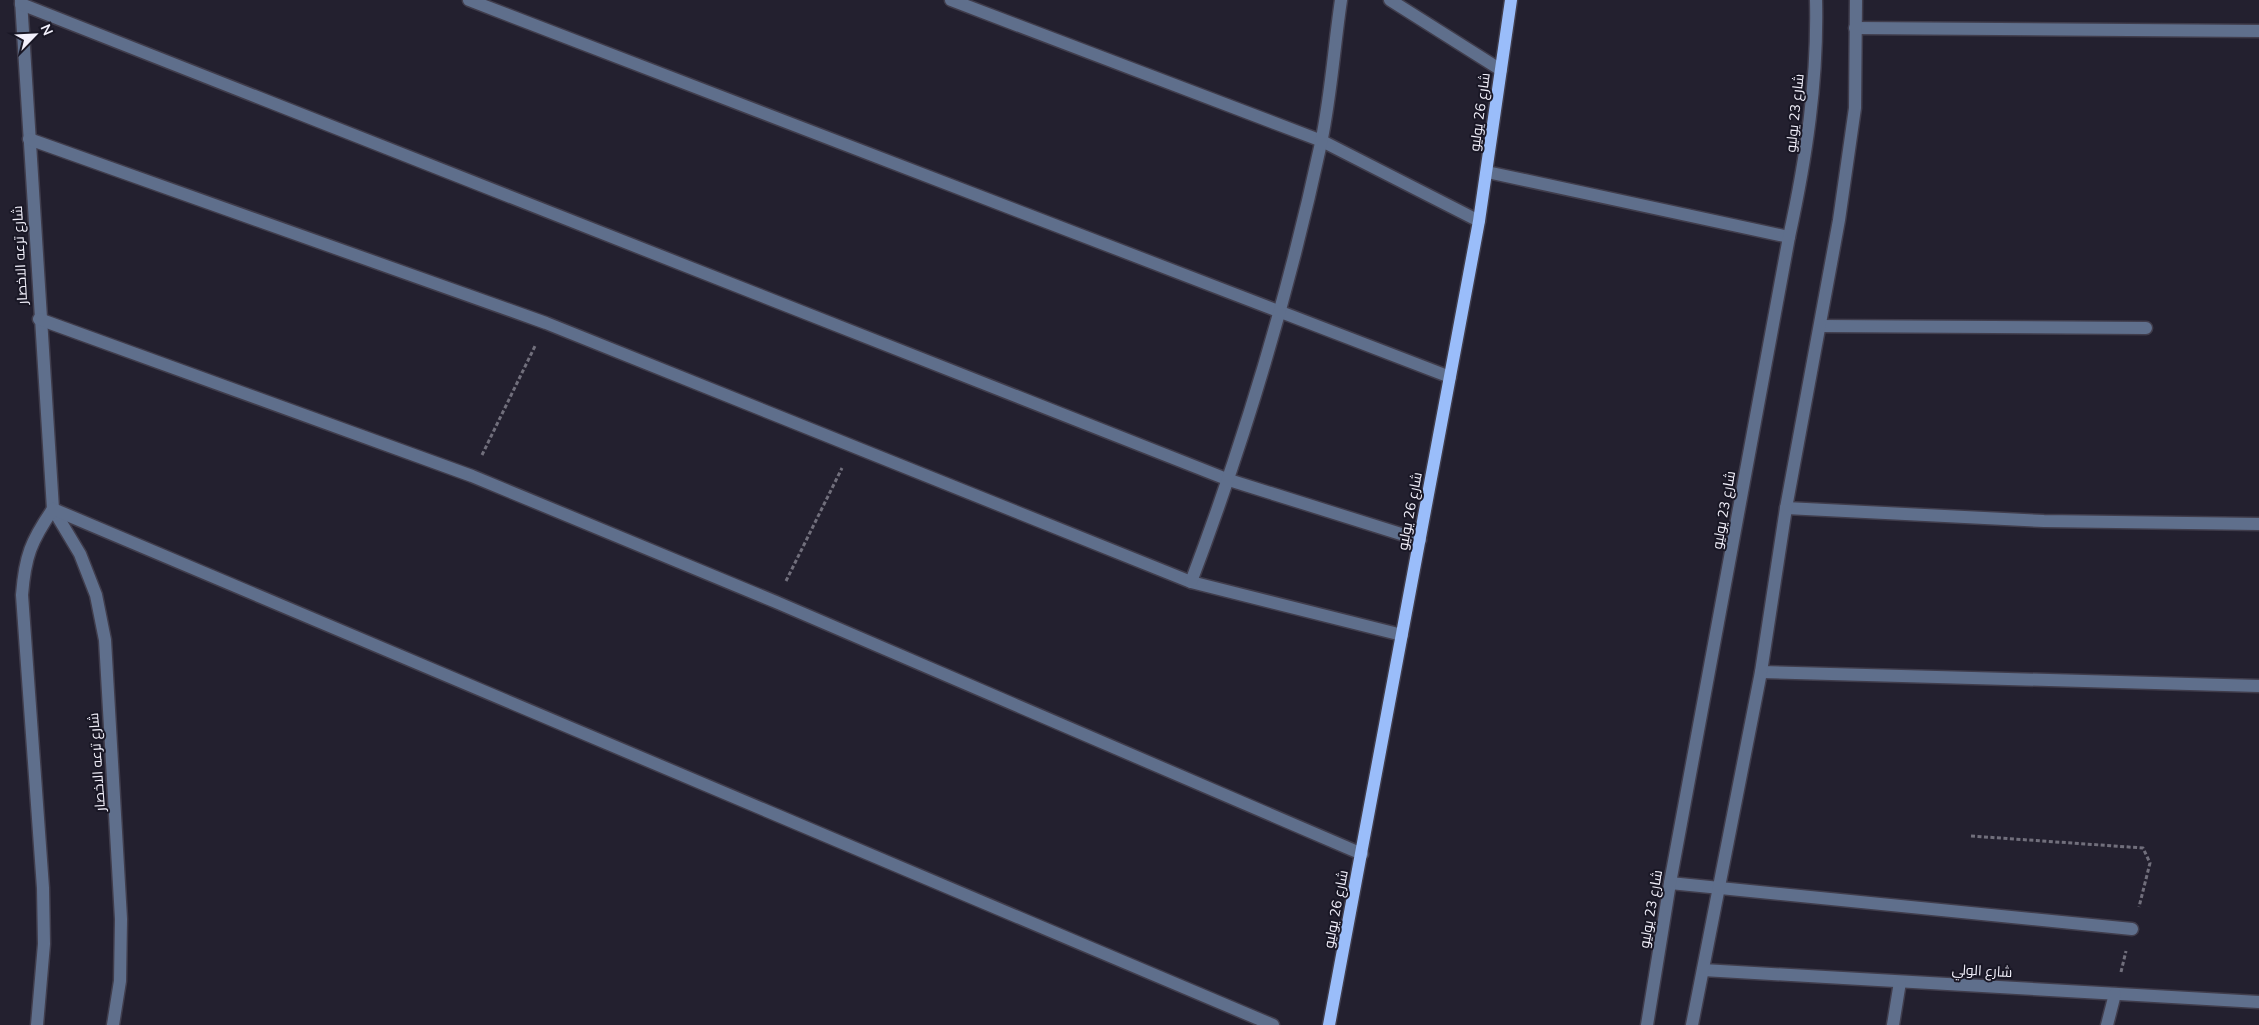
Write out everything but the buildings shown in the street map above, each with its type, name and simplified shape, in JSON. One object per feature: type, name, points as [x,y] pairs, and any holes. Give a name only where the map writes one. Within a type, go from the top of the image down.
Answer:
[{"type":"main road","name":"شارع 26 يوليو","points":[[1329,1025],[1479,221],[1511,0]]},
{"type":"street","points":[[468,0],[1450,377]]},
{"type":"street","points":[[951,0],[1322,141],[1479,221]]},
{"type":"street","points":[[1191,582],[1229,480],[1280,312],[1322,141],[1341,0]]},
{"type":"street","points":[[1390,0],[1501,70]]},
{"type":"street","name":"شارع 23 يوليو","points":[[1647,1025],[1670,883],[1789,237],[1804,168],[1813,96],[1816,0]]},
{"type":"street","points":[[1692,1025],[1761,672],[1786,508],[1821,326],[1855,108],[1856,0]]},
{"type":"street","points":[[21,2],[1229,480],[1420,540]]},
{"type":"street","name":"شارع ترعه الاخصار","points":[[21,2],[52,509],[80,554],[96,595],[105,640],[121,919],[120,981],[113,1025]]},
{"type":"street","points":[[1855,28],[2259,31]]},
{"type":"street","points":[[29,139],[546,323],[1191,582],[1402,635]]},
{"type":"street","points":[[1487,172],[1789,237]]},
{"type":"street","points":[[39,319],[472,476],[776,602],[1362,854]]},
{"type":"street","points":[[1821,326],[2146,328]]},
{"type":"street","points":[[1786,508],[2044,521],[2259,524]]},
{"type":"street","points":[[37,1025],[44,944],[43,888],[22,595],[24,564],[35,535],[52,509],[1273,1025]]},
{"type":"street","points":[[1761,672],[2259,686]]},
{"type":"street","points":[[1670,883],[2132,929]]},
{"type":"street","name":"شارع الولي","points":[[1703,970],[2259,1002]]},
{"type":"street","points":[[1892,1025],[1900,982]]},
{"type":"street","points":[[2107,1025],[2115,994]]},
{"type":"path","points":[[472,476],[546,323]]},
{"type":"path","points":[[776,602],[852,447]]},
{"type":"path","points":[[1970,836],[2143,848],[2150,864],[2115,994]]}]
